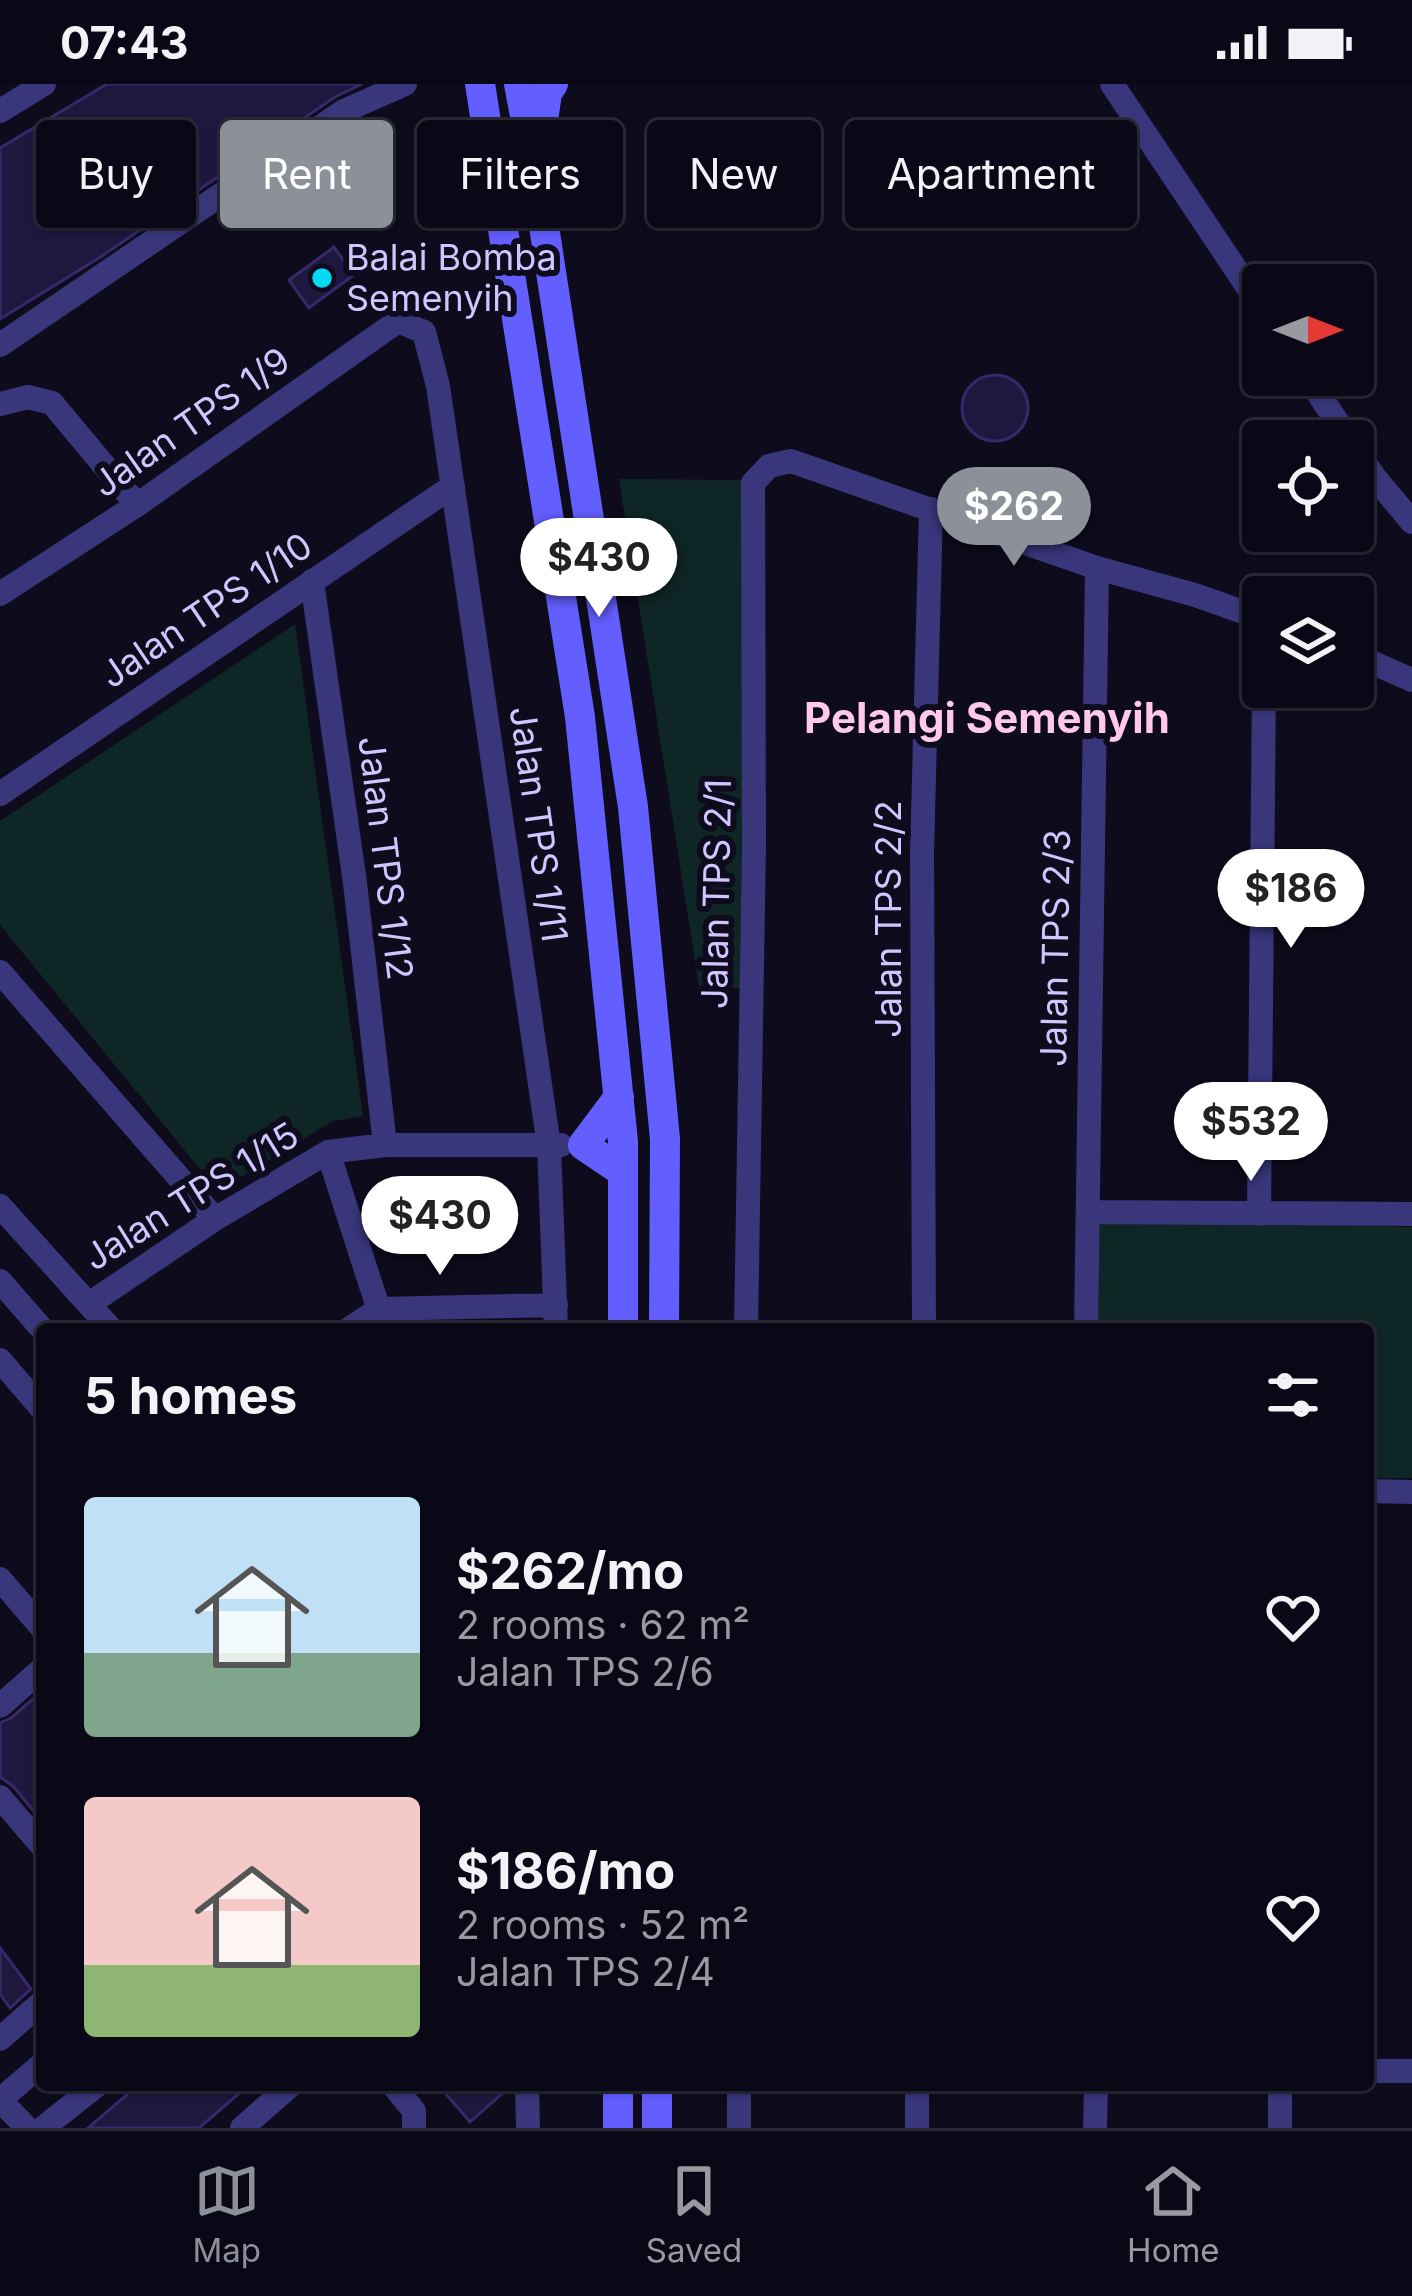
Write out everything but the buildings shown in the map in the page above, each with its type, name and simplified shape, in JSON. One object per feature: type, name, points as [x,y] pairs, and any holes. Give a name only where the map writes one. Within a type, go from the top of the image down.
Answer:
[{"type":"street","points":[[0,111],[44,84]]},
{"type":"street","points":[[344,111],[366,84]]},
{"type":"street","points":[[0,345],[344,111],[405,84]]},
{"type":"street","points":[[455,84],[482,97],[580,717],[619,1097],[623,1323]]},
{"type":"street","points":[[519,84],[526,120]]},
{"type":"street","points":[[544,120],[553,84]]},
{"type":"street","points":[[1112,84],[1242,279]]},
{"type":"street","points":[[544,228],[633,807],[665,1139],[664,1323]]},
{"type":"street","name":"Jalan TPS 1/9","points":[[0,594],[137,505],[398,322],[424,332]]},
{"type":"street","name":"Jalan TPS 1/11","points":[[424,332],[438,386],[549,1146],[556,1317]]},
{"type":"street","points":[[0,404],[28,397],[52,404],[137,505]]},
{"type":"street","name":"Jalan TPS 2/1","points":[[746,1323],[754,843],[753,483],[769,466],[791,461],[931,509]]},
{"type":"street","points":[[1374,475],[1412,522]]},
{"type":"street","name":"Jalan TPS 1/10","points":[[0,794],[453,486]]},
{"type":"street","points":[[931,509],[1097,568],[1242,612]]},
{"type":"street","name":"Jalan TPS 2/2","points":[[924,1323],[922,853],[931,509]]},
{"type":"street","name":"Jalan TPS 2/3","points":[[1086,1323],[1097,568]]},
{"type":"street","name":"Jalan TPS 1/12","points":[[312,581],[355,883],[385,1145]]},
{"type":"street","points":[[1374,663],[1412,680]]},
{"type":"street","points":[[1259,1214],[1264,708]]},
{"type":"street","points":[[0,972],[214,1219]]},
{"type":"street","points":[[619,1097],[583,1145],[623,1157],[665,1139]]},
{"type":"street","name":"Jalan TPS 1/15","points":[[88,1304],[214,1219],[328,1152],[385,1145],[583,1145]]},
{"type":"street","points":[[328,1152],[382,1319],[556,1317]]},
{"type":"street","points":[[0,1207],[105,1323]]},
{"type":"street","points":[[1089,1212],[1412,1214]]},
{"type":"street","points":[[0,1281],[37,1323]]},
{"type":"street","points":[[0,1360],[36,1402]]},
{"type":"street","points":[[1374,1491],[1412,1492]]},
{"type":"street","points":[[0,1579],[36,1621]]},
{"type":"street","points":[[0,1706],[36,1675]]},
{"type":"street","points":[[0,1797],[36,1839]]},
{"type":"street","points":[[0,2039],[36,2007]]},
{"type":"street","points":[[27,2128],[0,2100],[36,2069]]},
{"type":"street","points":[[1374,2071],[1412,2071]]},
{"type":"street","points":[[43,2128],[89,2091]]},
{"type":"street","points":[[242,2128],[284,2091]]},
{"type":"street","points":[[398,2091],[414,2111],[414,2128]]},
{"type":"street","points":[[527,2091],[528,2128]]},
{"type":"street","points":[[617,2128],[618,2091]]},
{"type":"street","points":[[657,2128],[658,2091]]},
{"type":"street","points":[[739,2091],[739,2128]]},
{"type":"street","points":[[916,2128],[917,2091]]},
{"type":"street","points":[[1096,2091],[1096,2128]]},
{"type":"street","points":[[1280,2091],[1280,2128]]},
{"type":"green space","points":[[619,479],[746,480],[740,988],[699,986]]},
{"type":"green space","points":[[295,624],[363,1116],[333,1121],[218,1191],[0,925],[0,821]]},
{"type":"green space","points":[[1095,1220],[1412,1227],[1412,1478],[1374,1478],[1374,1323],[1096,1323]]},
{"type":"place","name":"Balai Bomba Semenyih","points":[[322,278]]},
{"type":"district","name":"Pelangi Semenyih","points":[[987,717]]}]
